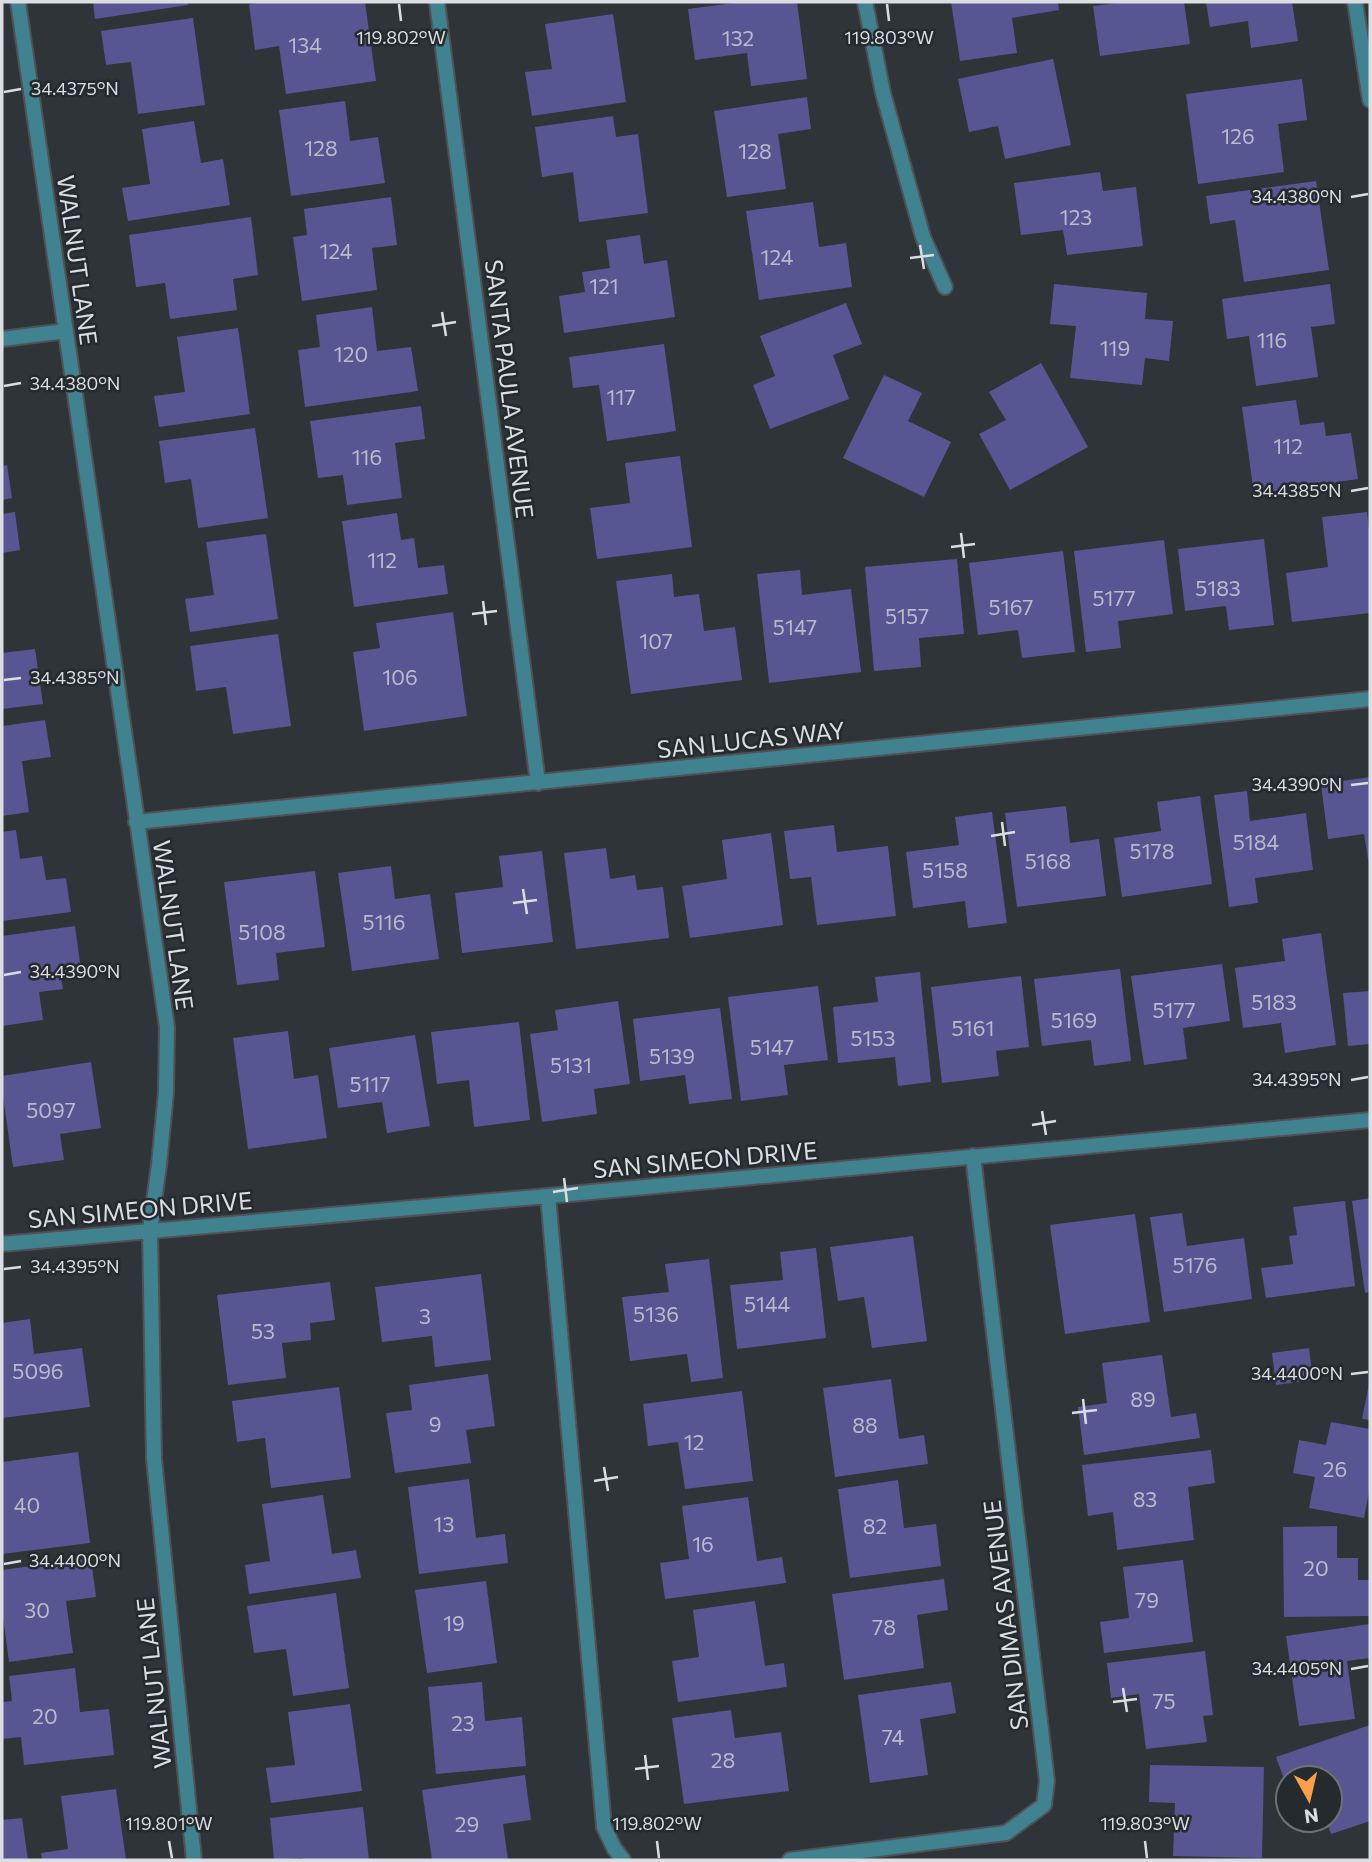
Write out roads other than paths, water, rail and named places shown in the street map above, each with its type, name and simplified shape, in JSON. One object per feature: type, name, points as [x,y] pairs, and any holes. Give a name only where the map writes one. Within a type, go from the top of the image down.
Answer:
[{"type":"street","name":"WALNUT LANE","points":[[18,2],[167,1027],[166,1092],[150,1230],[154,1459],[194,1860]]},
{"type":"street","name":"SANTA PAULA AVENUE","points":[[437,2],[538,783]]},
{"type":"street","points":[[865,2],[883,93],[923,237],[946,287]]},
{"type":"street","points":[[1355,2],[1370,100]]},
{"type":"street","points":[[2,339],[66,331]]},
{"type":"street","name":"SAN LUCAS WAY","points":[[136,822],[1370,699]]},
{"type":"street","name":"SAN SIMEON DRIVE","points":[[2,1244],[1370,1120]]},
{"type":"street","name":"SAN DIMAS AVENUE","points":[[790,1860],[1006,1833],[1044,1805],[1047,1781],[974,1156]]},
{"type":"street","points":[[548,1196],[604,1826],[624,1860]]}]
